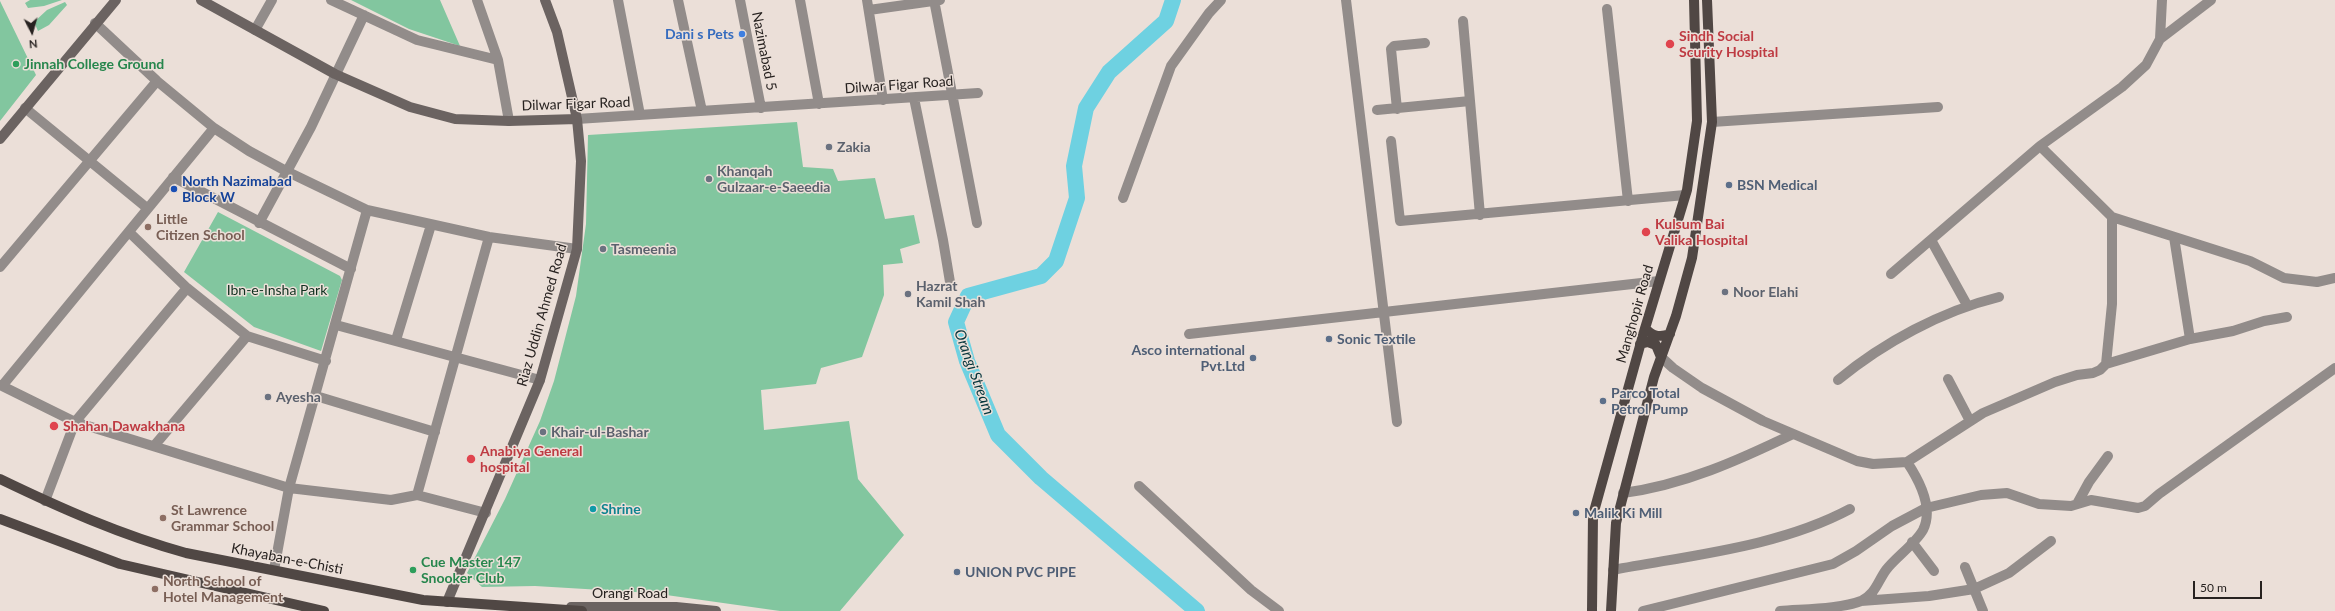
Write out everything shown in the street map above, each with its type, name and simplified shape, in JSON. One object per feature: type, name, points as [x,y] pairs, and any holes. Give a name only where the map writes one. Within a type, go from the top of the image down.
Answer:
[{"type":"main road","name":"Manghopir Road","points":[[1592,611],[1593,515],[1640,344],[1685,195],[1697,120],[1694,0]]},
{"type":"main road","points":[[1611,611],[1616,523],[1661,357],[1670,334],[1692,258],[1712,122],[1707,0]]},
{"type":"main road","points":[[1645,328],[1653,335],[1659,336],[1670,334]]},
{"type":"main road","points":[[1640,344],[1653,343],[1659,348],[1661,357]]},
{"type":"main road","name":"Khayaban-e-Chisti","points":[[0,479],[45,501],[147,542],[186,553],[423,600],[545,607],[582,611]]},
{"type":"main road","points":[[0,519],[120,564],[324,611]]},
{"type":"street","points":[[0,139],[95,23],[116,0]]},
{"type":"street","name":"Dilwar Figar Road","points":[[201,0],[335,74],[410,107],[455,119],[509,121],[577,119],[951,96],[978,93]]},
{"type":"street","points":[[255,30],[272,0]]},
{"type":"street","points":[[477,0],[498,60],[509,121]]},
{"type":"street","name":"Riaz Uddin Ahmed Road","points":[[447,602],[486,513],[540,380],[577,249],[581,161],[577,119],[557,32],[545,0]]},
{"type":"street","points":[[618,0],[640,115]]},
{"type":"street","points":[[678,0],[702,112]]},
{"type":"street","name":"Nazimabad 5","points":[[740,0],[761,108]]},
{"type":"street","points":[[800,0],[819,104]]},
{"type":"street","points":[[882,100],[868,5],[936,0],[951,96],[977,223]]},
{"type":"street","points":[[1123,198],[1171,66],[1209,12],[1221,0]]},
{"type":"street","points":[[1346,0],[1397,422]]},
{"type":"street","points":[[2160,39],[2162,0]]},
{"type":"street","points":[[1891,274],[2040,146],[2139,73],[2146,65],[2160,39],[2211,0]]},
{"type":"street","points":[[337,1],[417,40],[498,60]]},
{"type":"street","points":[[1607,9],[1628,200]]},
{"type":"street","points":[[259,223],[311,127],[364,15]]},
{"type":"street","points":[[1463,21],[1480,215]]},
{"type":"street","points":[[95,23],[157,81],[214,128],[249,151],[286,171],[367,210],[489,237],[577,249]]},
{"type":"street","points":[[1397,108],[1391,49],[1394,46],[1425,43]]},
{"type":"street","points":[[0,267],[157,81]]},
{"type":"street","points":[[914,98],[950,282]]},
{"type":"street","points":[[1377,110],[1470,101]]},
{"type":"street","points":[[1712,122],[1938,106]]},
{"type":"street","points":[[25,108],[147,208]]},
{"type":"street","points":[[214,128],[1,386],[75,422],[289,488],[391,500],[417,495],[486,513]]},
{"type":"street","points":[[1391,141],[1400,221],[1480,215],[1685,195]]},
{"type":"street","points":[[2040,146],[2112,217],[2250,261],[2284,278],[2318,282],[2335,278]]},
{"type":"street","points":[[173,177],[350,269]]},
{"type":"street","points":[[274,570],[289,488],[326,361],[367,210]]},
{"type":"street","points":[[2106,364],[2112,304],[2112,217]]},
{"type":"street","points":[[396,340],[431,224]]},
{"type":"street","points":[[129,232],[187,288],[247,336],[326,361]]},
{"type":"street","points":[[417,495],[489,237]]},
{"type":"street","points":[[2174,237],[2190,339]]},
{"type":"street","points":[[1931,240],[1968,305]]},
{"type":"street","points":[[1189,334],[1659,281]]},
{"type":"street","points":[[45,501],[75,422],[187,288]]},
{"type":"street","points":[[1838,380],[1859,362],[1884,347],[1968,305],[1999,297]]},
{"type":"street","points":[[1661,357],[1673,368],[1702,388],[1763,421],[1793,434],[1865,464],[1907,462],[1970,421],[2021,395],[2055,382],[2100,370],[2106,364],[2190,339],[2233,331],[2264,321],[2287,317]]},
{"type":"street","points":[[336,325],[540,380]]},
{"type":"street","points":[[154,446],[247,336]]},
{"type":"street","points":[[1643,611],[1833,564],[1856,551],[1892,526],[1926,508],[1981,495],[2007,493],[2039,504],[2077,504],[2091,500],[2138,508],[2145,506],[2159,494],[2335,368]]},
{"type":"street","points":[[1948,379],[1970,421]]},
{"type":"street","points":[[316,396],[435,432]]},
{"type":"street","points":[[1623,493],[1644,490],[1712,471],[1793,434]]},
{"type":"street","points":[[2077,504],[2089,482],[2108,456]]},
{"type":"street","points":[[1861,601],[1872,594],[1886,570],[1922,531],[1926,522],[1926,508],[1922,485],[1907,462]]},
{"type":"street","points":[[1139,486],[1251,590],[1279,611]]},
{"type":"street","points":[[1613,570],[1781,537],[1825,522],[1850,509]]},
{"type":"street","points":[[1780,611],[1861,601],[1929,596],[1974,590],[2009,573],[2051,541]]},
{"type":"street","points":[[1912,542],[1934,571]]},
{"type":"street","points":[[1965,567],[1983,611]]},
{"type":"street","name":"Orangi Road","points":[[545,607],[676,607],[716,611]]},
{"type":"green space","points":[[30,0],[62,0],[44,6],[28,8],[25,3]]},
{"type":"green space","points":[[351,0],[440,0],[460,46],[409,29]]},
{"type":"green space","name":"Jinnah College Ground","points":[[0,1],[36,75],[0,121]]},
{"type":"green space","points":[[65,2],[67,5],[49,25],[38,31],[34,22],[47,10]]},
{"type":"green space","points":[[797,122],[803,167],[833,169],[838,181],[875,178],[885,219],[914,215],[920,243],[900,249],[903,263],[883,265],[884,295],[862,357],[821,368],[816,384],[761,390],[764,430],[849,421],[858,479],[904,535],[840,611],[780,611],[652,593],[535,586],[482,587],[467,573],[505,499],[540,421],[554,381],[576,296],[586,224],[588,135]]},
{"type":"green space","name":"Ibn-e-Insha Park","points":[[218,212],[340,276],[342,280],[321,351],[254,327],[184,272]]},
{"type":"waterway","name":"Orangi Stream","points":[[1173,0],[1166,21],[1109,72],[1086,108],[1074,166],[1077,198],[1056,261],[1041,276],[968,296],[956,322],[967,361],[998,435],[1041,478],[1197,611]]},
{"type":"place","name":"Dani s Pets","points":[[742,34]]},
{"type":"place","name":"Sindh Social Scurity Hospital","points":[[1670,44]]},
{"type":"place","name":"Jinnah College Ground","points":[[16,64]]},
{"type":"place","name":"Zakia","points":[[829,147]]},
{"type":"place","name":"Khanqah Gulzaar-e-Saeedia","points":[[709,179]]},
{"type":"place","name":"BSN Medical","points":[[1729,185]]},
{"type":"place","name":"North Nazimabad Block W","points":[[174,189]]},
{"type":"place","name":"Little Citizen School","points":[[148,227]]},
{"type":"place","name":"Kulsum Bai Valika Hospital","points":[[1646,232]]},
{"type":"place","name":"Tasmeenia","points":[[603,249]]},
{"type":"place","name":"Noor Elahi","points":[[1725,292]]},
{"type":"place","name":"Hazrat Kamil Shah","points":[[908,294]]},
{"type":"place","name":"Sonic Textile","points":[[1329,339]]},
{"type":"place","name":"Asco international Pvt.Ltd","points":[[1253,358]]},
{"type":"place","name":"Ayesha","points":[[268,397]]},
{"type":"place","name":"Parco Total Petrol Pump","points":[[1603,401]]},
{"type":"place","name":"Shahan Dawakhana","points":[[54,426]]},
{"type":"place","name":"Khair-ul-Bashar","points":[[543,432]]},
{"type":"place","name":"Anabiya General hospital","points":[[471,459]]},
{"type":"place","name":"Shrine","points":[[593,509]]},
{"type":"place","name":"Malik Ki Mill","points":[[1576,513]]},
{"type":"place","name":"St Lawrence Grammar School","points":[[163,518]]},
{"type":"place","name":"Cue Master 147 Snooker Club","points":[[413,570]]},
{"type":"place","name":"UNION PVC PIPE","points":[[957,572]]},
{"type":"place","name":"North School of Hotel Management","points":[[155,589]]}]
